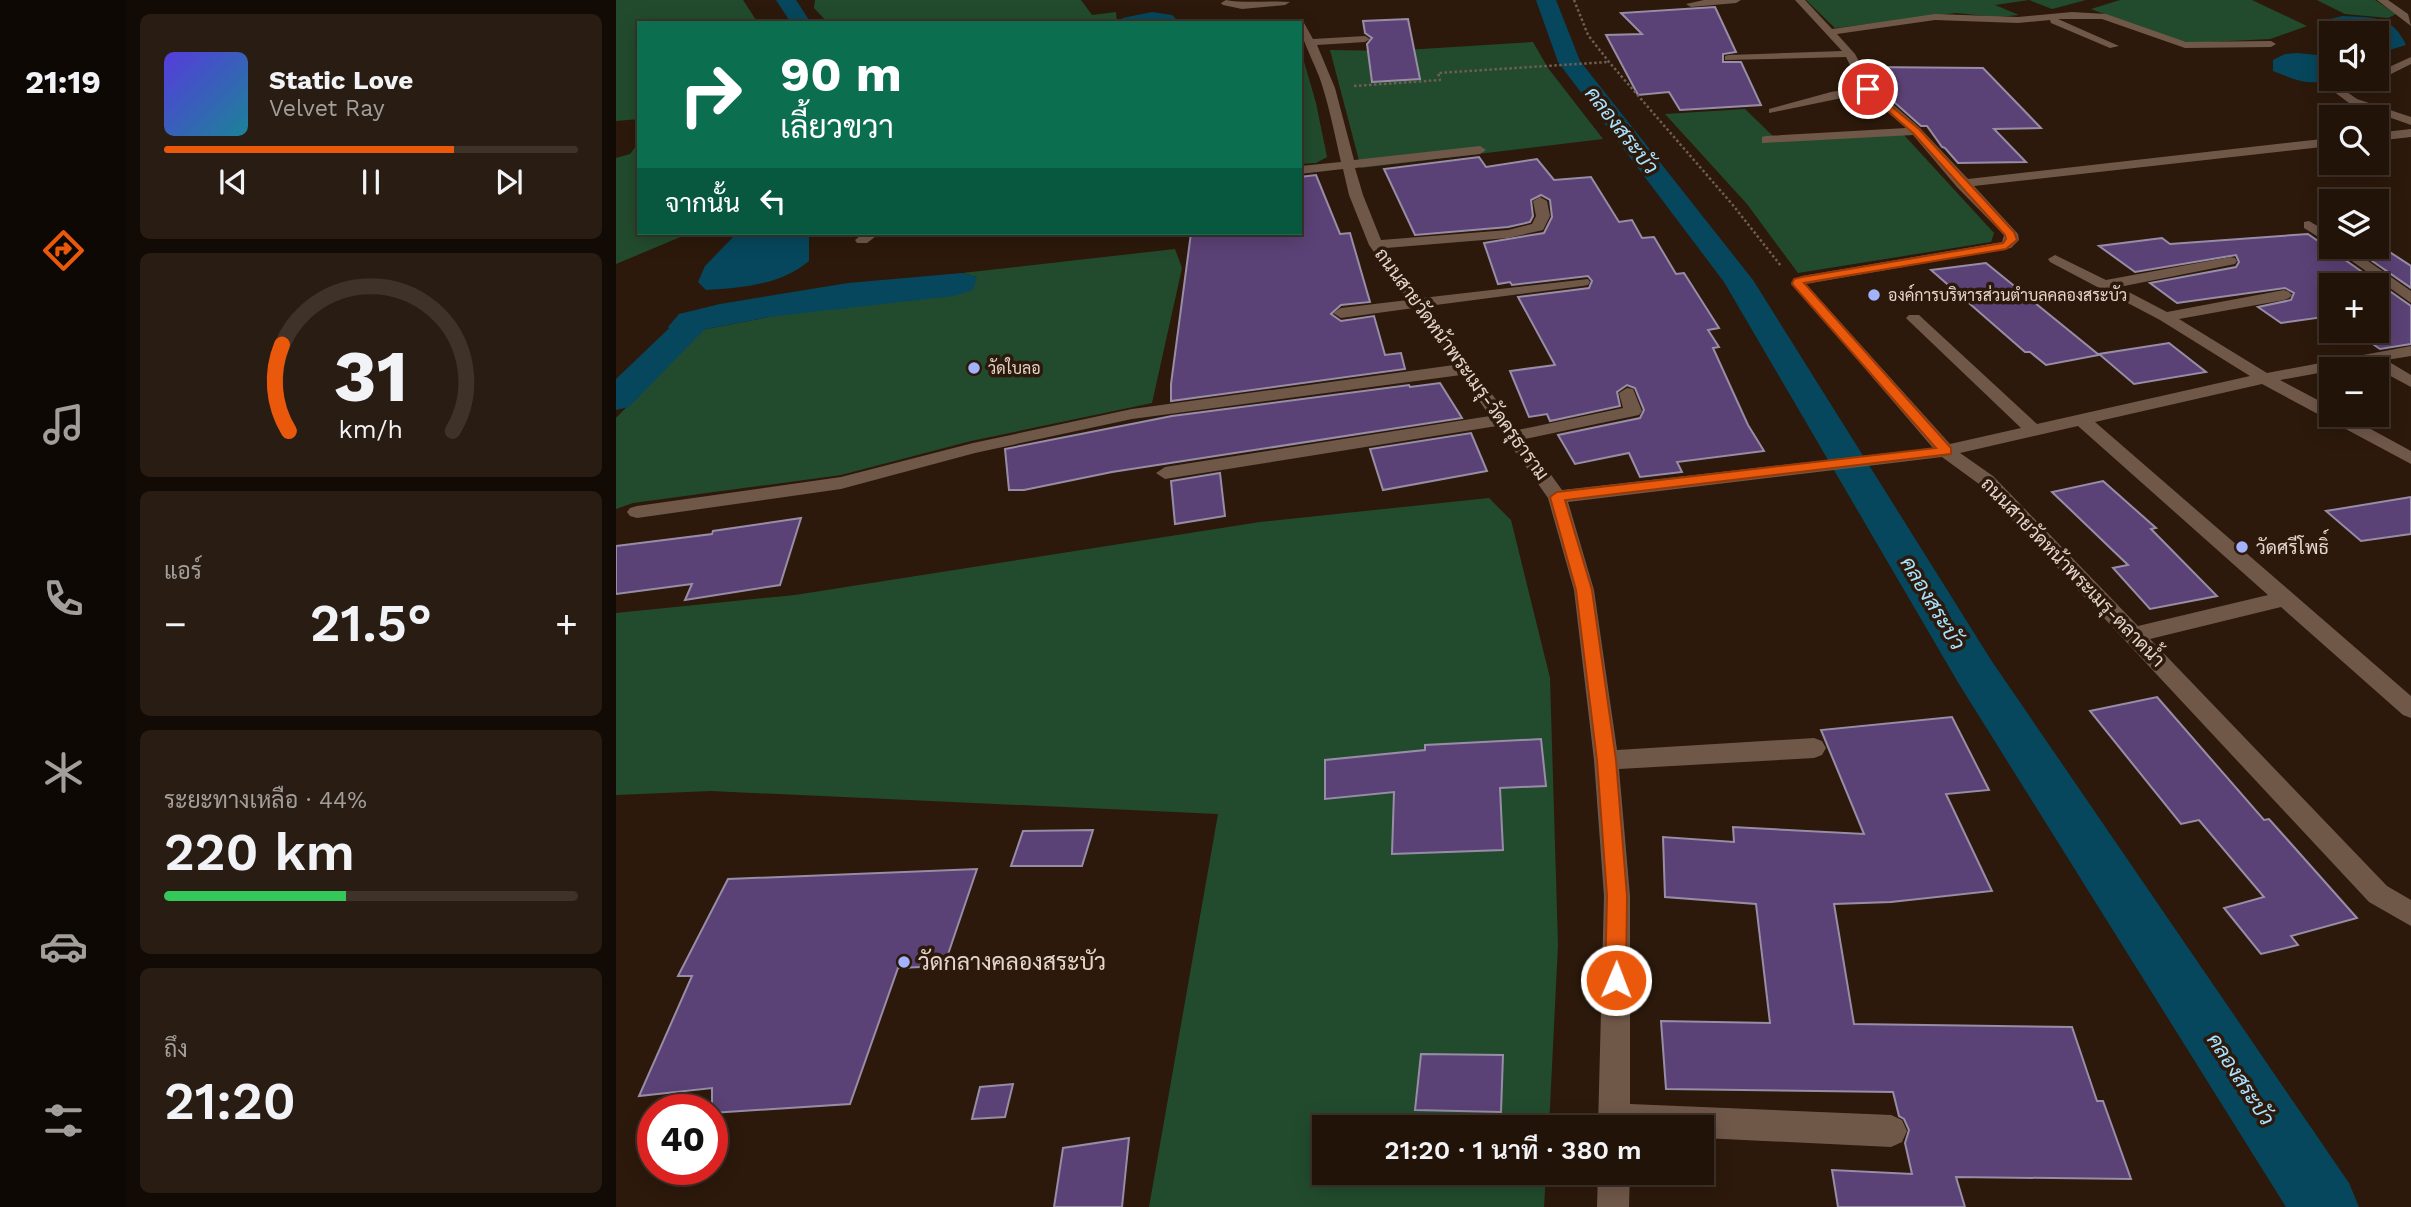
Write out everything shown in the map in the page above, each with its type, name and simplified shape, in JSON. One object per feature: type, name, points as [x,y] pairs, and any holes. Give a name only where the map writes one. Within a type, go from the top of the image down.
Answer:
[{"type":"street","points":[[1691,4],[1737,0]]},
{"type":"street","points":[[1798,282],[2006,245],[2012,240],[2011,234],[1962,184],[1916,131],[1868,89],[1850,54],[1800,0]]},
{"type":"street","points":[[2382,0],[2411,23]]},
{"type":"street","points":[[1226,3],[1242,6],[1284,1]]},
{"type":"street","name":"ถนนสายวัดหน้าพระเมรุ-วัดครุธาราม","points":[[1284,1],[1297,21]]},
{"type":"street","points":[[2072,15],[2091,4]]},
{"type":"street","points":[[1236,16],[1242,6]]},
{"type":"street","points":[[1832,32],[1934,17],[2045,19],[2072,15],[2103,16],[2120,20],[2185,45],[2271,44]]},
{"type":"street","points":[[2045,19],[2114,46]]},
{"type":"street","points":[[1303,31],[1365,39]]},
{"type":"street","name":"ถนนสายวัดหน้าพระเมรุ-วัดครุธาราม","points":[[1303,31],[1329,88],[1356,195],[1376,245],[1557,497],[1584,590],[1606,760],[1617,896],[1614,1115]]},
{"type":"street","points":[[1729,58],[1850,54]]},
{"type":"street","points":[[2389,71],[2411,60]]},
{"type":"street","points":[[1773,111],[1831,95],[1868,89]]},
{"type":"street","points":[[2339,91],[2353,101],[2411,121]]},
{"type":"street","points":[[1766,140],[1916,131]]},
{"type":"street","points":[[2389,136],[2411,133]]},
{"type":"street","points":[[1962,184],[2319,143]]},
{"type":"street","points":[[1302,170],[1480,150]]},
{"type":"street","points":[[1376,245],[1508,234],[1538,227],[1543,216],[1540,201]]},
{"type":"street","points":[[2309,225],[2319,232]]},
{"type":"street","points":[[2356,259],[2411,299]]},
{"type":"street","points":[[2055,260],[2165,317],[2264,378],[2319,407]]},
{"type":"street","points":[[2104,285],[2230,261]]},
{"type":"street","points":[[1341,313],[1415,301],[1583,282]]},
{"type":"street","name":"ถนนสายวัดหน้าพระเมรุ-ตลาดน้ำ","points":[[1798,282],[1936,453],[1986,480],[2378,894],[2411,914]]},
{"type":"street","points":[[2165,317],[2284,295]]},
{"type":"street","points":[[1914,318],[2034,431]]},
{"type":"street","points":[[2376,357],[2411,351]]},
{"type":"street","points":[[1557,497],[1936,453],[2319,368]]},
{"type":"street","points":[[637,512],[841,483],[973,448],[1132,414],[1465,369]]},
{"type":"street","points":[[2389,369],[2411,382]]},
{"type":"street","points":[[1513,436],[1633,411],[1627,393]]},
{"type":"street","points":[[2081,419],[2411,709]]},
{"type":"street","points":[[1165,472],[1502,420]]},
{"type":"street","points":[[2355,427],[2411,458]]},
{"type":"street","points":[[2134,635],[2284,598]]},
{"type":"street","points":[[1606,760],[1814,748]]},
{"type":"street","points":[[1714,1126],[1891,1131]]},
{"type":"street","points":[[1613,1207],[1614,1185]]},
{"type":"path","points":[[1574,0],[1588,35],[1609,62],[1732,204],[1791,278],[1798,282]]},
{"type":"path","points":[[1329,88],[1440,80],[1438,73],[1609,62]]},
{"type":"green space","points":[[616,0],[743,0],[757,21],[637,21],[637,119],[616,121]]},
{"type":"green space","points":[[815,0],[1081,0],[1092,15],[1116,12],[1117,21],[826,21],[814,8]]},
{"type":"green space","points":[[1806,0],[2029,0],[1995,5],[2019,15],[1997,17],[1956,13],[1835,28]]},
{"type":"green space","points":[[2029,0],[2086,0],[2052,9]]},
{"type":"green space","points":[[2120,0],[2252,0],[2307,26],[2270,39],[2191,43],[2164,37],[2091,9]]},
{"type":"green space","points":[[2317,0],[2375,0],[2396,14],[2388,18],[2345,14]]},
{"type":"green space","points":[[1533,42],[1548,68],[1603,139],[1361,168],[1330,50],[1389,51]]},
{"type":"green space","points":[[1302,54],[1316,103],[1327,157],[1316,163],[1302,164]]},
{"type":"green space","points":[[1745,109],[1778,141],[1904,135],[1994,233],[1991,242],[1798,273],[1747,204],[1665,114]]},
{"type":"green space","points":[[637,145],[637,235],[685,235],[616,264],[616,158],[630,154]]},
{"type":"green space","points":[[1175,249],[1182,268],[1152,403],[971,441],[841,475],[633,503],[616,509],[616,418],[701,330],[977,277],[962,273]]},
{"type":"green space","points":[[1489,498],[1511,520],[1550,678],[1558,945],[1550,1115],[1312,1115],[1312,1185],[1545,1185],[1544,1207],[1149,1207],[1218,814],[711,791],[616,795],[616,613],[795,595],[1260,522]]},
{"type":"water","points":[[1152,12],[1172,15],[1177,20],[1123,21],[1122,18]]},
{"type":"water","points":[[2342,16],[2383,21],[2332,21],[2330,19]]},
{"type":"water","points":[[2389,24],[2400,35],[2406,45],[2389,50]]},
{"type":"water","points":[[2285,54],[2319,56],[2319,82],[2295,79],[2273,71],[2273,60]]},
{"type":"water","points":[[735,235],[809,235],[809,261],[786,275],[760,284],[706,290],[698,282],[705,266]]},
{"type":"water","points":[[962,273],[977,277],[973,290],[954,296],[769,317],[701,330],[672,331],[668,327],[679,314],[720,304],[848,283]]},
{"type":"building","points":[[1715,7],[1736,52],[1723,54],[1723,62],[1741,62],[1761,105],[1680,110],[1669,92],[1638,95],[1606,35],[1642,34],[1621,13]]},
{"type":"building","points":[[1408,19],[1420,79],[1372,82],[1367,44],[1372,38],[1365,33],[1363,21]]},
{"type":"building","points":[[1868,67],[1983,68],[2041,128],[1994,129],[2026,162],[1958,163],[1927,126],[1921,126],[1876,86]]},
{"type":"building","points":[[1479,157],[1486,167],[1537,159],[1554,180],[1591,177],[1619,222],[1632,220],[1642,238],[1654,237],[1676,274],[1684,273],[1719,328],[1708,330],[1719,347],[1713,348],[1748,425],[1764,451],[1677,462],[1682,472],[1640,477],[1629,453],[1575,464],[1558,435],[1640,418],[1644,410],[1635,388],[1627,385],[1617,392],[1620,406],[1550,421],[1547,414],[1529,417],[1510,371],[1555,365],[1518,297],[1589,288],[1592,281],[1588,276],[1512,285],[1510,282],[1498,284],[1484,243],[1544,233],[1552,217],[1550,200],[1541,195],[1531,200],[1533,216],[1530,222],[1508,227],[1415,235],[1384,169]]},
{"type":"building","points":[[1316,175],[1340,234],[1350,233],[1370,302],[1341,305],[1331,314],[1341,321],[1374,316],[1385,355],[1401,353],[1405,369],[1171,401],[1191,235],[1302,235],[1302,177]]},
{"type":"building","points":[[2308,234],[2319,242],[2319,259],[2344,259],[2364,273],[2319,273],[2319,318],[2281,323],[2258,307],[2291,300],[2294,293],[2285,288],[2177,303],[2150,283],[2236,267],[2239,262],[2236,255],[2135,272],[2099,246],[2162,238],[2170,244]]},
{"type":"building","points":[[2389,252],[2411,266],[2411,288],[2369,259],[2389,259]]},
{"type":"building","points":[[1986,263],[2099,355],[2046,365],[2030,352],[2025,352],[1931,270]]},
{"type":"building","points":[[2389,291],[2411,306],[2411,344],[2380,349],[2371,343],[2389,343]]},
{"type":"building","points":[[2169,343],[2206,372],[2134,384],[2099,354]]},
{"type":"building","points":[[1440,383],[1462,418],[1112,472],[1024,490],[1009,490],[1005,449],[1172,416]]},
{"type":"building","points":[[1471,433],[1487,471],[1383,490],[1370,449]]},
{"type":"building","points":[[1220,473],[1225,516],[1175,524],[1171,481]]},
{"type":"building","points":[[2103,481],[2156,528],[2151,529],[2217,596],[2150,609],[2113,568],[2128,565],[2052,492]]},
{"type":"building","points":[[2411,497],[2411,534],[2361,541],[2326,511]]},
{"type":"building","points":[[801,518],[780,585],[685,600],[692,584],[616,594],[616,546],[712,534],[713,531]]},
{"type":"building","points":[[2157,697],[2264,820],[2269,819],[2357,918],[2291,936],[2298,945],[2261,954],[2224,908],[2264,897],[2199,820],[2181,824],[2090,711]]},
{"type":"building","points":[[1952,717],[1989,790],[1946,794],[1992,891],[1891,902],[1834,904],[1854,1024],[2072,1027],[2097,1101],[2103,1101],[2131,1179],[1956,1177],[1965,1207],[1838,1207],[1832,1170],[1912,1174],[1905,1143],[1909,1130],[1904,1119],[1899,1116],[1893,1092],[1666,1089],[1661,1021],[1770,1023],[1756,904],[1665,897],[1663,837],[1734,842],[1733,827],[1864,834],[1821,730]]},
{"type":"building","points":[[1541,739],[1546,786],[1500,788],[1503,850],[1392,854],[1394,792],[1325,799],[1325,760],[1425,750],[1425,745]]},
{"type":"building","points":[[1093,830],[1082,866],[1011,866],[1023,831]]},
{"type":"building","points":[[977,869],[944,966],[898,968],[850,1104],[728,1112],[728,1094],[712,1094],[712,1088],[640,1094],[692,976],[678,976],[728,879]]},
{"type":"building","points":[[1421,1054],[1503,1055],[1501,1112],[1415,1110]]},
{"type":"building","points":[[1013,1084],[1005,1117],[972,1119],[980,1087]]},
{"type":"building","points":[[1129,1138],[1122,1207],[1054,1207],[1063,1148]]},
{"type":"waterway","points":[[786,0],[800,21]]},
{"type":"waterway","name":"คลองสระบัว","points":[[1546,0],[1569,62],[1738,280],[1975,672],[2325,1207]]},
{"type":"waterway","points":[[616,399],[695,321]]},
{"type":"place","name":"องค์การบริหารส่วนตำบลคลองสระบัว","points":[[1874,295]]},
{"type":"place","name":"วัดใบลอ","points":[[974,368]]},
{"type":"place","name":"วัดศรีโพธิ์","points":[[2242,547]]},
{"type":"place","name":"วัดกลางคลองสระบัว","points":[[904,962]]},
{"type":"route","points":[[1616,980],[1617,896],[1606,760],[1584,590],[1557,497],[1946,451],[1798,284],[1802,280],[2006,245],[2012,240],[2011,234],[1962,184],[1916,131],[1868,89]]}]
